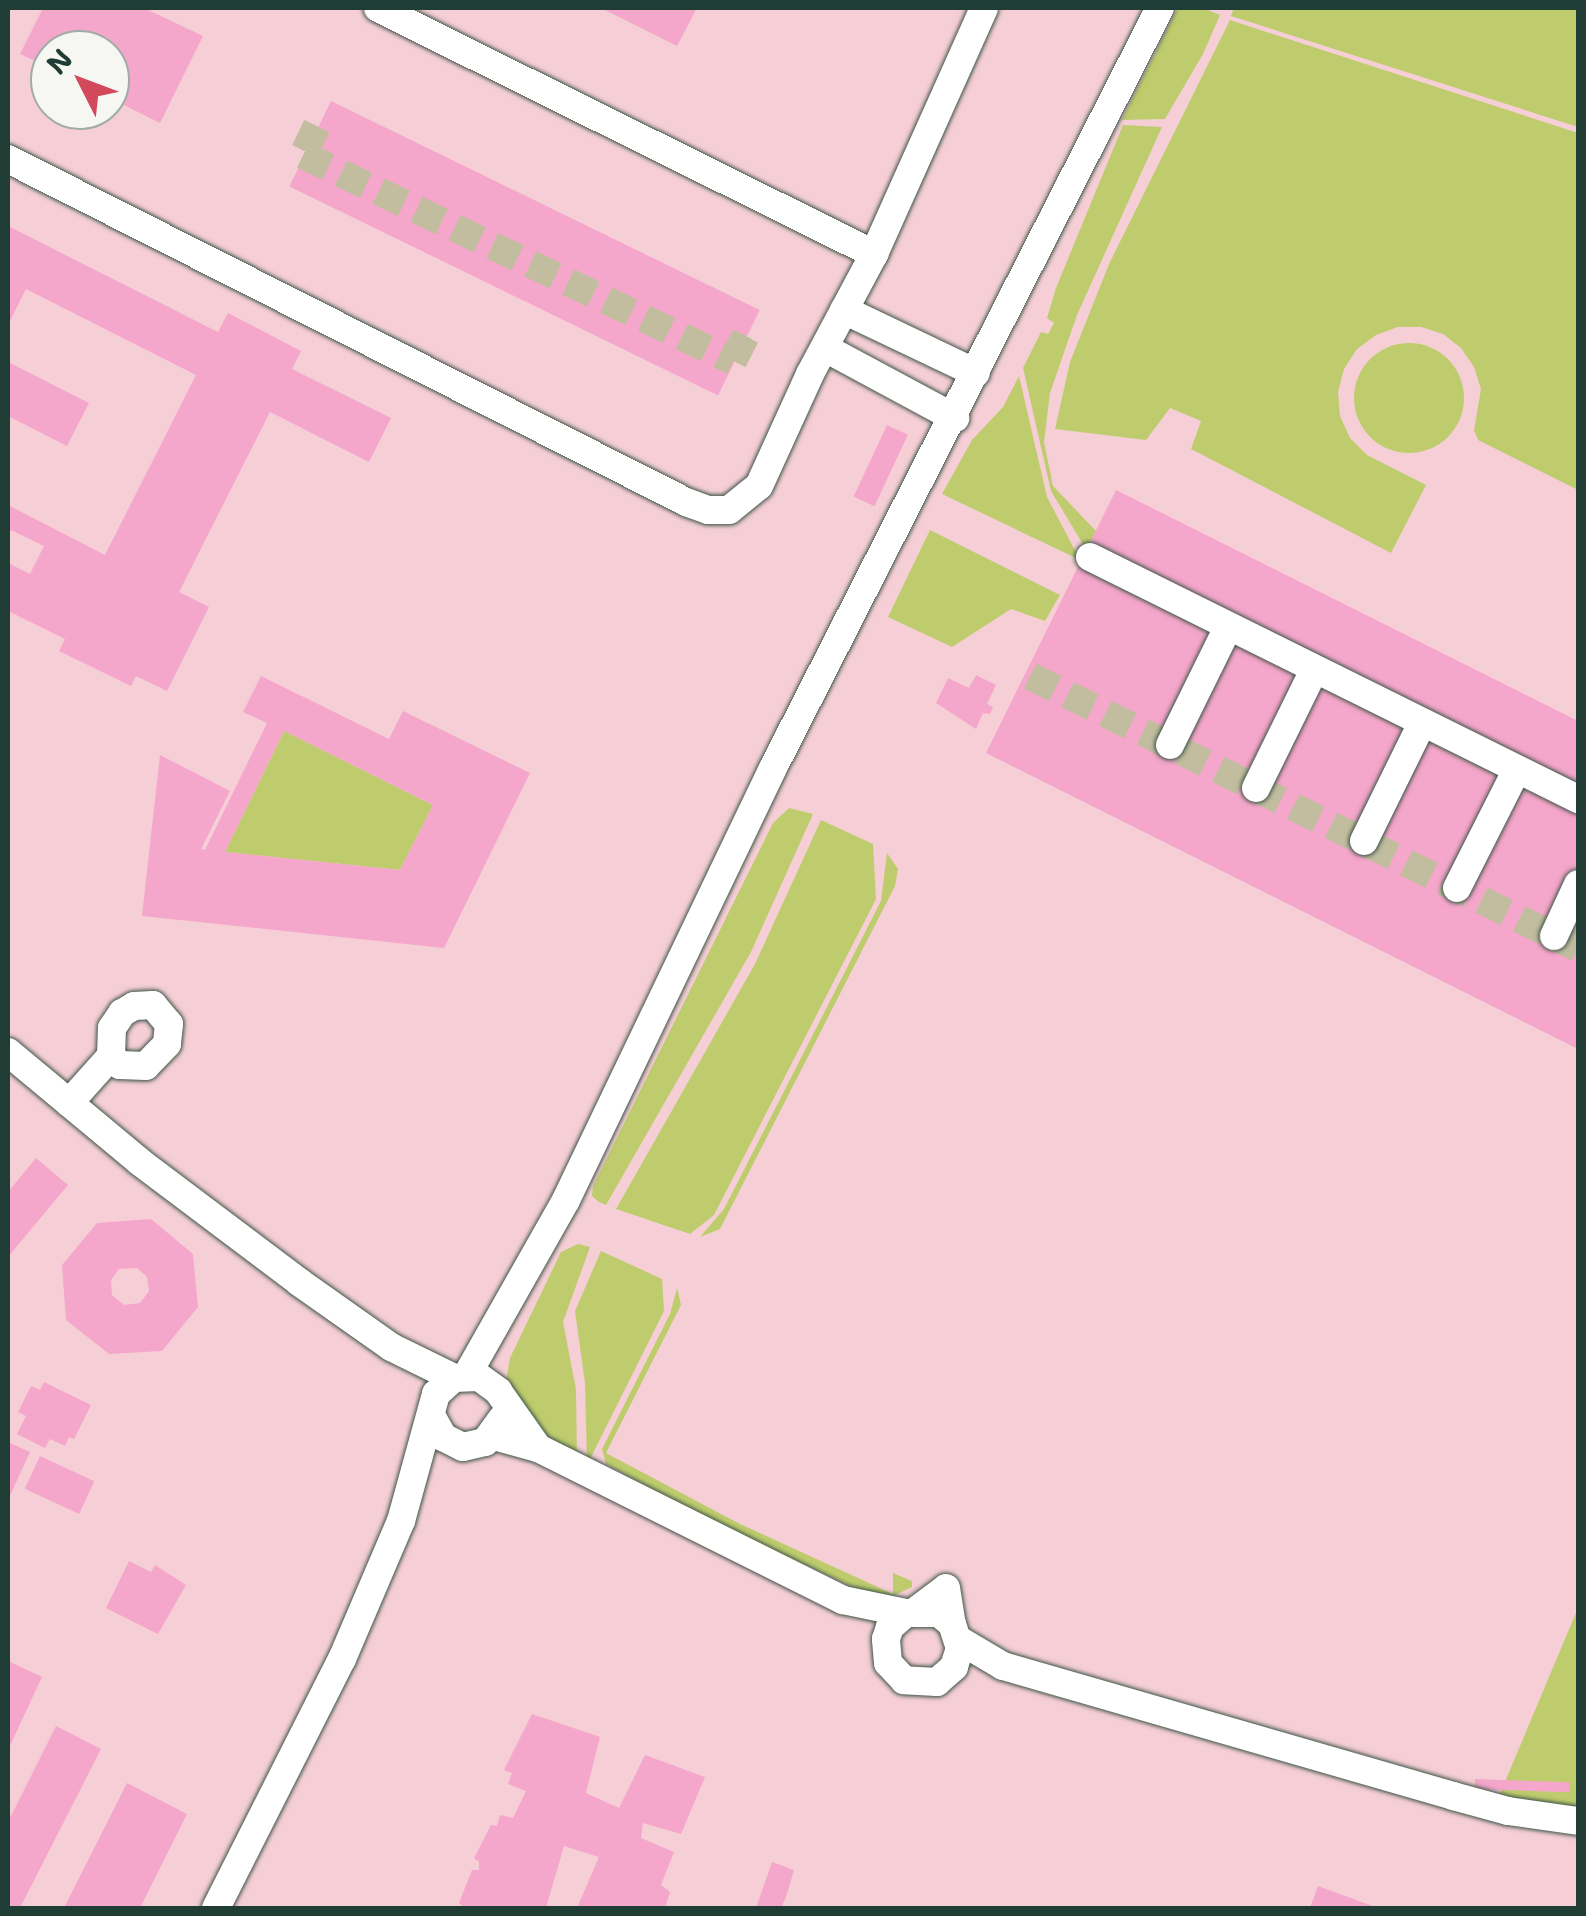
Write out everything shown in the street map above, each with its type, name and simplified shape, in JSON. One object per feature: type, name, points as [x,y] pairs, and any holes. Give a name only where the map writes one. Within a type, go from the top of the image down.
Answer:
[{"type":"street","points":[[378,8],[874,254]]},
{"type":"street","points":[[8,159],[708,510],[728,510],[760,486],[874,254],[984,8]]},
{"type":"street","points":[[478,1384],[515,1296],[772,770],[955,418],[1160,8]]},
{"type":"street","points":[[844,310],[976,374]]},
{"type":"street","points":[[825,348],[955,418]]},
{"type":"street","points":[[1090,557],[1578,799]]},
{"type":"street","points":[[1170,745],[1228,627]]},
{"type":"street","points":[[1256,788],[1314,670]]},
{"type":"street","points":[[1364,841],[1422,723]]},
{"type":"street","points":[[1457,888],[1517,769]]},
{"type":"street","points":[[1554,936],[1578,884]]},
{"type":"street","points":[[8,1052],[74,1108],[391,1347],[478,1384],[538,1448]]},
{"type":"street","points":[[74,1108],[115,1060]]},
{"type":"street","points":[[391,1347],[432,1411],[443,1437],[453,1444],[474,1446],[494,1436],[504,1414],[478,1384]]},
{"type":"street","points":[[216,1908],[342,1659],[401,1521],[436,1394],[478,1384]]},
{"type":"street","points":[[494,1436],[538,1448],[843,1600],[886,1639]]},
{"type":"street","points":[[401,1521],[453,1444]]},
{"type":"street","points":[[843,1600],[938,1613],[956,1632],[1003,1666],[1508,1811],[1578,1821]]},
{"type":"street","points":[[912,1612],[890,1627],[886,1639],[888,1663],[904,1680],[926,1685],[946,1676],[1003,1666]]},
{"type":"street","points":[[946,1676],[959,1657],[956,1632]]},
{"type":"shaded area","points":[[8,8],[1578,8],[1578,1908],[8,1908]]},
{"type":"green space","points":[[1178,8],[1203,8],[1220,15],[1203,54],[1165,119],[1122,120]]},
{"type":"green space","points":[[1234,8],[1578,8],[1578,127],[1231,16]]},
{"type":"green space","points":[[1230,20],[1578,133],[1578,490],[1478,440],[1474,430],[1481,389],[1474,367],[1461,348],[1443,334],[1421,327],[1398,327],[1376,335],[1357,349],[1344,369],[1338,392],[1340,416],[1350,438],[1367,455],[1426,485],[1391,553],[1191,449],[1201,421],[1170,408],[1146,440],[1055,429],[1070,362],[1109,264]]},
{"type":"green space","points":[[1123,125],[1162,127],[1077,315],[1050,393],[1044,442],[1053,486],[1096,531],[1087,551],[1051,491],[1023,368],[1041,332],[1048,334],[1054,323],[1047,318],[1056,288]]},
{"type":"green space","points":[[1409,343],[1430,347],[1448,359],[1460,377],[1464,398],[1460,419],[1448,437],[1430,449],[1409,453],[1388,449],[1370,437],[1358,419],[1354,398],[1358,377],[1370,359],[1388,347]]},
{"type":"green space","points":[[1019,376],[1047,497],[1080,560],[942,494],[972,440],[1003,407]]},
{"type":"green space","points":[[930,530],[1060,595],[1045,621],[1011,609],[952,647],[888,617]]},
{"type":"green space","points":[[284,731],[433,805],[400,870],[225,852]]},
{"type":"green space","points":[[789,808],[813,814],[751,952],[606,1205],[599,1202],[592,1196],[593,1186],[773,823]]},
{"type":"green space","points":[[821,820],[873,844],[876,899],[714,1215],[690,1234],[616,1209],[755,964]]},
{"type":"green space","points":[[887,853],[898,869],[895,886],[720,1229],[700,1237],[724,1209],[881,901]]},
{"type":"green space","points":[[578,1244],[590,1247],[563,1322],[576,1389],[577,1459],[530,1429],[506,1381],[510,1358],[561,1252]]},
{"type":"green space","points":[[601,1251],[662,1279],[664,1311],[587,1465],[585,1383],[575,1311]]},
{"type":"green space","points":[[677,1288],[681,1305],[606,1453],[738,1523],[893,1594],[893,1573],[912,1581],[912,1587],[882,1601],[702,1516],[606,1464],[602,1449],[670,1314]]},
{"type":"green space","points":[[1578,1608],[1578,1808],[1499,1796]]},
{"type":"building","points":[[43,8],[144,8],[203,36],[160,123],[130,108],[130,30],[32,30]]},
{"type":"building","points":[[601,8],[697,8],[677,46]]},
{"type":"building","points":[[30,34],[30,59],[20,54]]},
{"type":"building","points":[[331,101],[760,310],[718,395],[289,186]]},
{"type":"building","points":[[8,226],[218,332],[228,313],[301,351],[292,369],[391,418],[369,462],[270,412],[179,592],[209,607],[167,691],[136,676],[131,686],[59,651],[65,639],[8,611],[8,563],[30,574],[44,546],[11,530],[8,537],[8,505],[105,555],[196,375],[26,289],[8,325]]},
{"type":"building","points":[[8,362],[89,403],[67,446],[8,416]]},
{"type":"building","points":[[887,425],[908,435],[874,506],[854,497]]},
{"type":"building","points":[[1116,490],[1578,721],[1578,1049],[986,753]]},
{"type":"building","points":[[976,675],[996,685],[987,704],[993,707],[990,714],[983,713],[976,729],[936,703],[948,678],[969,688]]},
{"type":"building","points":[[261,676],[389,739],[403,711],[530,773],[444,948],[142,916],[160,755],[230,791],[201,849],[205,850],[267,723],[243,712]],"holes":[[[284,731],[433,805],[400,870],[225,852]]]},
{"type":"building","points":[[36,1158],[68,1185],[8,1257],[8,1192]]},
{"type":"building","points":[[151,1219],[193,1254],[198,1307],[162,1351],[109,1354],[66,1320],[62,1265],[97,1223]],"holes":[[[137,1268],[147,1277],[149,1291],[140,1303],[124,1305],[112,1295],[111,1280],[119,1269]]]},
{"type":"building","points":[[44,1382],[91,1405],[74,1439],[69,1437],[65,1446],[50,1439],[45,1448],[17,1434],[26,1416],[18,1412],[31,1386],[40,1390]]},
{"type":"building","points":[[8,1442],[30,1452],[8,1500]]},
{"type":"building","points":[[40,1456],[94,1481],[79,1514],[25,1489]]},
{"type":"building","points":[[129,1561],[151,1572],[155,1565],[186,1585],[158,1634],[106,1608]]},
{"type":"building","points":[[8,1661],[42,1677],[8,1750]]},
{"type":"building","points":[[532,1714],[600,1737],[586,1793],[619,1808],[645,1755],[705,1777],[681,1834],[643,1823],[641,1838],[674,1852],[661,1885],[670,1892],[665,1908],[577,1908],[599,1857],[564,1846],[546,1908],[465,1908],[459,1903],[472,1870],[479,1870],[479,1862],[474,1858],[491,1825],[497,1826],[500,1815],[513,1818],[526,1791],[508,1784],[512,1773],[504,1770]]},
{"type":"building","points":[[56,1726],[101,1749],[20,1908],[8,1908],[8,1814],[11,1816]]},
{"type":"building","points":[[1475,1779],[1570,1782],[1570,1792],[1475,1789]]},
{"type":"building","points":[[127,1783],[187,1814],[140,1908],[64,1908]]},
{"type":"building","points":[[772,1862],[794,1870],[786,1897],[781,1908],[756,1908]]},
{"type":"building","points":[[1318,1886],[1378,1908],[1310,1908]]},
{"type":"tunnel","points":[[317,126],[303,155],[733,361],[748,331]]},
{"type":"tunnel","points":[[1030,676],[1578,948]]}]
